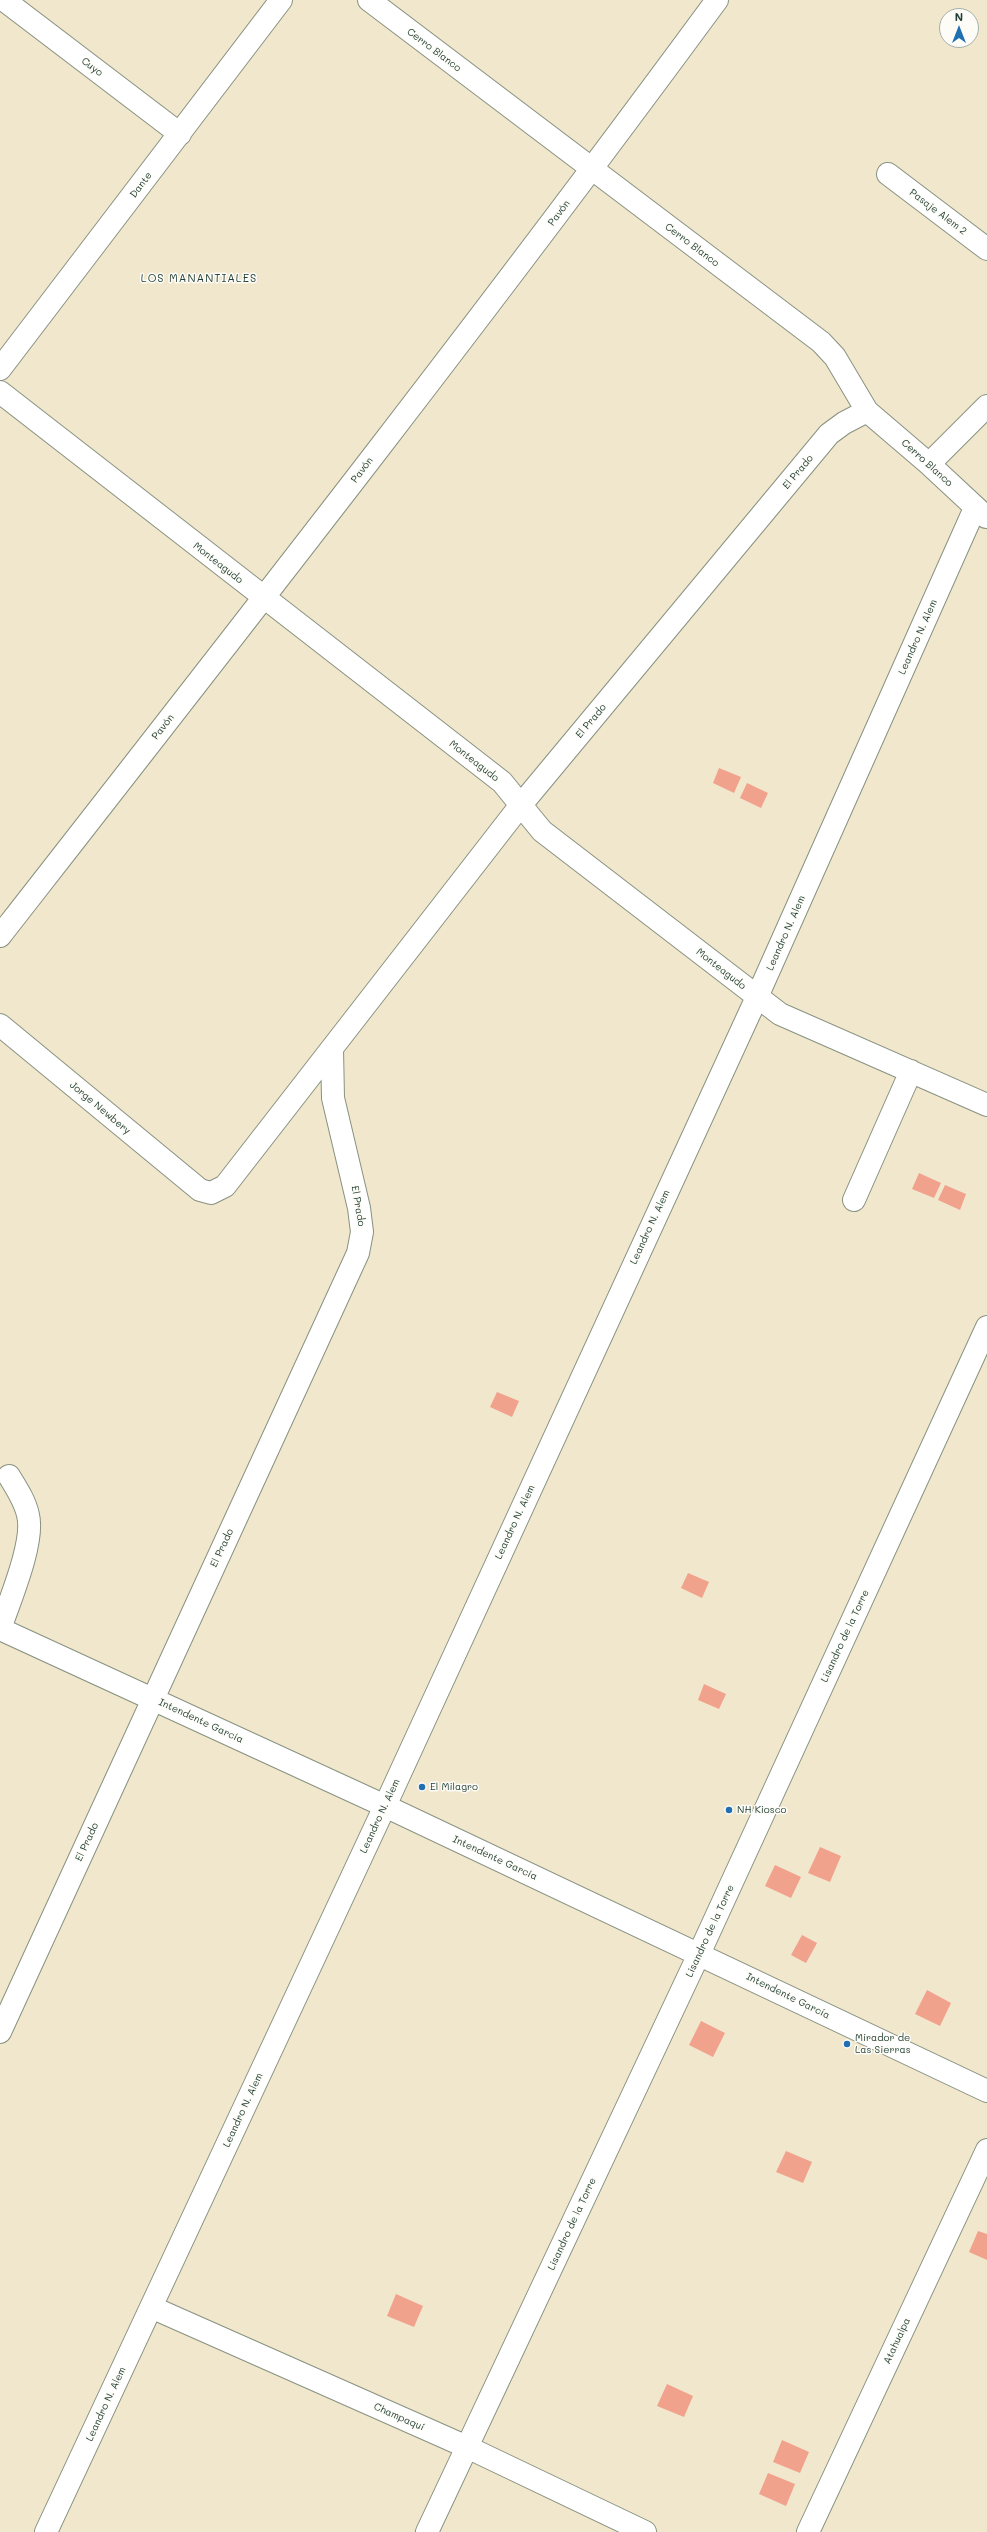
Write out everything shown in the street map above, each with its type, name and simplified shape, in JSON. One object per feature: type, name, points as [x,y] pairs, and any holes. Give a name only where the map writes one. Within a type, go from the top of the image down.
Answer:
[{"type":"street","name":"Cuyo","points":[[4,0],[180,134]]},
{"type":"street","name":"Dante","points":[[0,369],[281,0]]},
{"type":"street","name":"Cerro Blanco","points":[[369,0],[591,170],[821,342],[835,357],[867,412],[929,464],[981,513]]},
{"type":"street","name":"Pavón","points":[[0,936],[264,598],[591,170],[717,0]]},
{"type":"street","name":"Pasaje Alem 2","points":[[888,174],[987,250]]},
{"type":"street","name":"Monteagudo","points":[[0,392],[502,782],[520,806],[542,831],[780,1014],[987,1105]]},
{"type":"street","points":[[929,464],[987,406]]},
{"type":"street","name":"El Prado","points":[[200,1190],[211,1193],[225,1186],[520,806],[829,434],[844,423],[867,412]]},
{"type":"street","name":"Leandro N. Alem","points":[[46,2532],[385,1806],[981,513]]},
{"type":"street","name":"Jorge Newbery","points":[[0,1025],[200,1190]]},
{"type":"street","name":"El Prado","points":[[0,2032],[152,1698],[358,1253],[362,1232],[360,1208],[333,1098],[332,1049]]},
{"type":"street","points":[[854,1200],[911,1071]]},
{"type":"street","points":[[303,1086],[320,1088],[333,1098]]},
{"type":"street","name":"Lisandro de la Torre","points":[[427,2532],[699,1954],[987,1327]]},
{"type":"street","points":[[0,1629],[30,1533],[29,1516],[22,1497],[9,1476]]},
{"type":"street","name":"Intendente García","points":[[0,1629],[385,1806],[987,2091]]},
{"type":"street","name":"Atahualpa","points":[[808,2532],[987,2150]]},
{"type":"street","name":"Champaquí","points":[[151,2307],[467,2447],[645,2532]]},
{"type":"building","points":[[719,768],[741,777],[734,793],[713,783]]},
{"type":"building","points":[[747,783],[768,793],[761,808],[740,798]]},
{"type":"building","points":[[919,1173],[941,1183],[934,1198],[912,1189]]},
{"type":"building","points":[[945,1185],[966,1194],[960,1210],[938,1200]]},
{"type":"building","points":[[497,1392],[519,1401],[512,1417],[490,1407]]},
{"type":"building","points":[[688,1573],[709,1582],[702,1598],[681,1588]]},
{"type":"building","points":[[704,1684],[726,1694],[719,1709],[698,1700]]},
{"type":"building","points":[[820,1847],[841,1856],[830,1882],[808,1873]]},
{"type":"building","points":[[775,1865],[801,1877],[791,1898],[765,1886]]},
{"type":"building","points":[[802,1935],[817,1943],[806,1963],[791,1955]]},
{"type":"building","points":[[927,1990],[951,2003],[940,2026],[915,2014]]},
{"type":"building","points":[[701,2021],[725,2033],[713,2057],[689,2045]]},
{"type":"building","points":[[786,2151],[812,2162],[803,2183],[776,2172]]},
{"type":"building","points":[[978,2231],[987,2234],[987,2260],[969,2252]]},
{"type":"building","points":[[396,2294],[423,2306],[414,2327],[387,2316]]},
{"type":"building","points":[[667,2384],[693,2396],[684,2417],[657,2406]]},
{"type":"building","points":[[782,2440],[809,2452],[800,2473],[773,2462]]},
{"type":"building","points":[[768,2473],[795,2484],[786,2506],[759,2494]]},
{"type":"place","name":"El Milagro","points":[[422,1787]]},
{"type":"place","name":"NH Kiosco","points":[[729,1810]]},
{"type":"place","name":"Mirador de Las Sierras","points":[[847,2044]]},
{"type":"district","name":"LOS MANANTIALES","points":[[199,279]]}]
